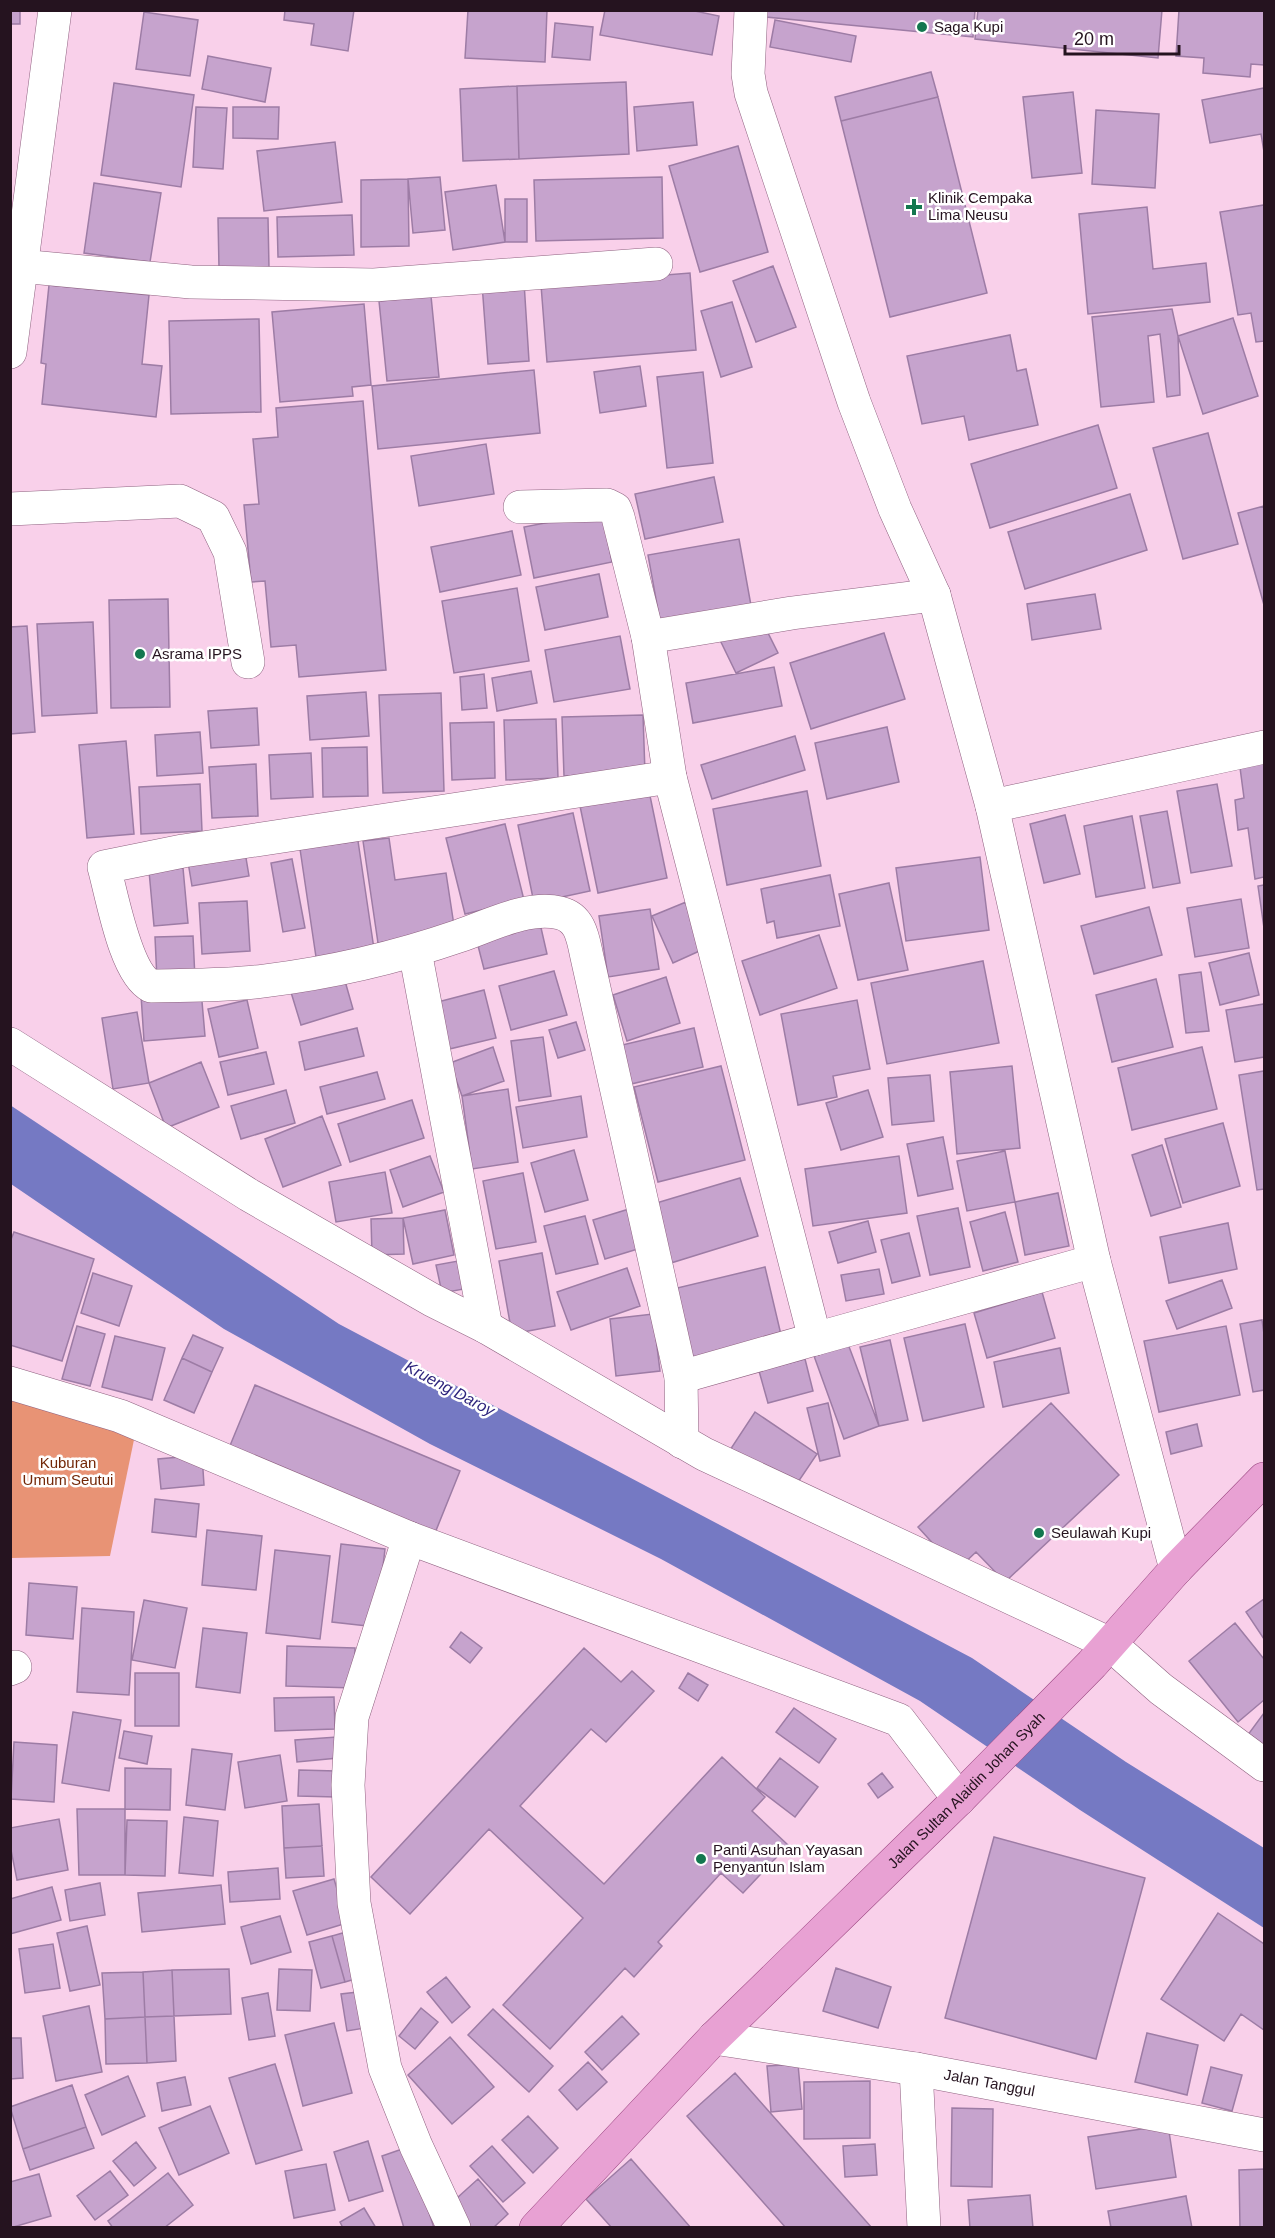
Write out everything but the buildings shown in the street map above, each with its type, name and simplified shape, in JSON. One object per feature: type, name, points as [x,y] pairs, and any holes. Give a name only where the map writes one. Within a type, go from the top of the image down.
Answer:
[{"type":"main road","name":"Jalan Sultan Alaidin Johan Syah","points":[[537,2228],[714,2038],[959,1799],[1101,1654],[1176,1569],[1264,1479]]},
{"type":"street","points":[[10,352],[55,10]]},
{"type":"street","points":[[751,10],[748,74],[751,93],[854,402],[895,509],[934,595],[992,806],[1094,1261],[1176,1569]]},
{"type":"street","points":[[20,266],[191,282],[374,285],[656,264]]},
{"type":"street","points":[[10,508],[180,501],[213,517],[230,552],[248,662]]},
{"type":"street","points":[[520,507],[594,504],[607,505],[615,509],[648,638],[670,777],[815,1339]]},
{"type":"street","points":[[648,638],[792,613],[934,595]]},
{"type":"street","points":[[992,806],[1264,747]]},
{"type":"street","points":[[670,777],[183,851],[104,867],[131,961],[146,983],[151,986],[265,981],[415,951],[514,917],[540,912],[560,913],[572,918],[580,929],[681,1377],[682,1442]]},
{"type":"street","points":[[415,951],[486,1327]]},
{"type":"street","points":[[10,1044],[249,1196],[432,1300],[486,1327],[682,1442],[1101,1654],[1161,1689],[1264,1765]]},
{"type":"street","points":[[681,1377],[1094,1261]]},
{"type":"street","points":[[10,1383],[120,1416],[409,1538],[899,1720],[959,1799]]},
{"type":"street","points":[[409,1538],[352,1717],[348,1785],[354,1904],[385,2068],[416,2146],[454,2228]]},
{"type":"street","name":"Jalan Tanggul","points":[[714,2038],[916,2069],[1264,2135]]},
{"type":"street","points":[[916,2069],[924,2228]]},
{"type":"green space","name":"Kuburan Umum Seutui","points":[[10,1396],[136,1430],[110,1556],[11,1558]]},
{"type":"water","name":"Krueng Daroy","points":[[10,1105],[339,1324],[972,1658],[1126,1762],[1264,1848],[1264,1928],[1080,1810],[920,1701],[661,1559],[430,1444],[224,1329],[11,1184]]},
{"type":"place","name":"Saga Kupi","points":[[922,27]]},
{"type":"place","name":"Klinik Cempaka Lima Neusu","points":[[914,207]]},
{"type":"place","name":"Asrama IPPS","points":[[140,654]]},
{"type":"place","name":"Seulawah Kupi","points":[[1039,1533]]},
{"type":"place","name":"Panti Asuhan Yayasan Penyantun Islam","points":[[701,1859]]}]
